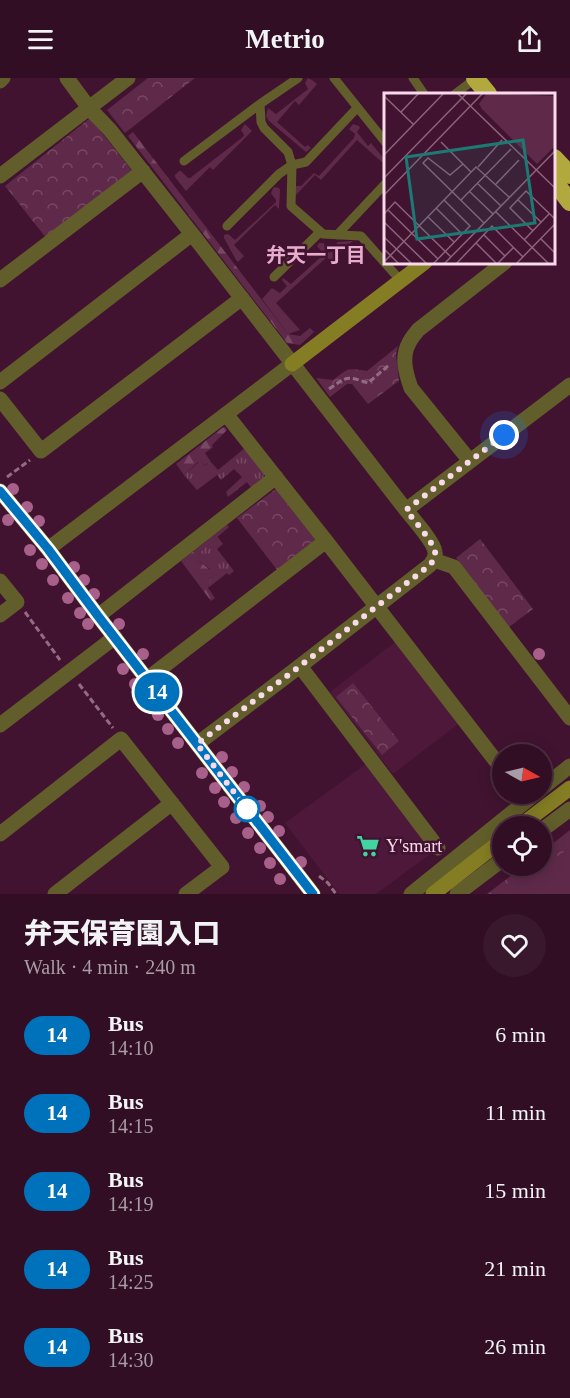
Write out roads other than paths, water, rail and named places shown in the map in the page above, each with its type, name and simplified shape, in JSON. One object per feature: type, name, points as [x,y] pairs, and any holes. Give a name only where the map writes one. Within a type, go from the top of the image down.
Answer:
[{"type":"highway","points":[[475,78],[487,93]]},
{"type":"highway","points":[[555,159],[570,176]]},
{"type":"highway","points":[[555,182],[570,202]]},
{"type":"street","points":[[67,78],[242,298],[434,546],[436,554],[430,565],[197,744]]},
{"type":"street","points":[[0,176],[128,78]]},
{"type":"street","points":[[0,280],[143,171]]},
{"type":"street","points":[[0,382],[192,234]]},
{"type":"street","points":[[48,549],[422,264]]},
{"type":"street","points":[[470,461],[411,388],[406,375],[405,360],[408,344],[418,330],[503,264]]},
{"type":"street","points":[[0,399],[41,452],[242,298]]},
{"type":"street","points":[[406,510],[570,385]]},
{"type":"street","points":[[226,414],[492,756]]},
{"type":"street","points":[[98,616],[276,477]]},
{"type":"street","points":[[0,491],[48,549],[313,894]]},
{"type":"street","points":[[147,679],[326,541]]},
{"type":"street","points":[[434,560],[454,567],[570,718]]},
{"type":"street","points":[[0,580],[17,602],[0,615]]},
{"type":"street","points":[[0,725],[66,668],[115,637]]},
{"type":"street","points":[[300,666],[438,848]]},
{"type":"street","points":[[0,834],[122,739],[222,867],[186,894]]},
{"type":"street","points":[[552,781],[570,766]]},
{"type":"street","points":[[533,816],[570,788]]},
{"type":"street","points":[[55,894],[172,804]]},
{"type":"street","points":[[411,894],[518,804]]},
{"type":"street","points":[[552,823],[570,809]]},
{"type":"street","points":[[433,894],[492,848]]},
{"type":"street","points":[[457,894],[492,868]]},
{"type":"lane","points":[[184,161],[298,78]]},
{"type":"lane","points":[[334,78],[384,141]]},
{"type":"lane","points":[[413,78],[423,93]]},
{"type":"lane","points":[[456,93],[475,78]]},
{"type":"lane","points":[[261,104],[261,122],[264,128],[288,152],[292,165],[291,206],[323,234],[362,236],[384,261]]},
{"type":"lane","points":[[227,226],[279,174],[292,165],[306,162],[357,108]]},
{"type":"lane","points":[[337,235],[384,185]]},
{"type":"lane","points":[[274,277],[320,232]]},
{"type":"lane","points":[[386,264],[401,281]]},
{"type":"place","name":"Y'smart","points":[[368,846]]},
{"type":"district","name":"弁天一丁目","points":[[316,255]]}]
